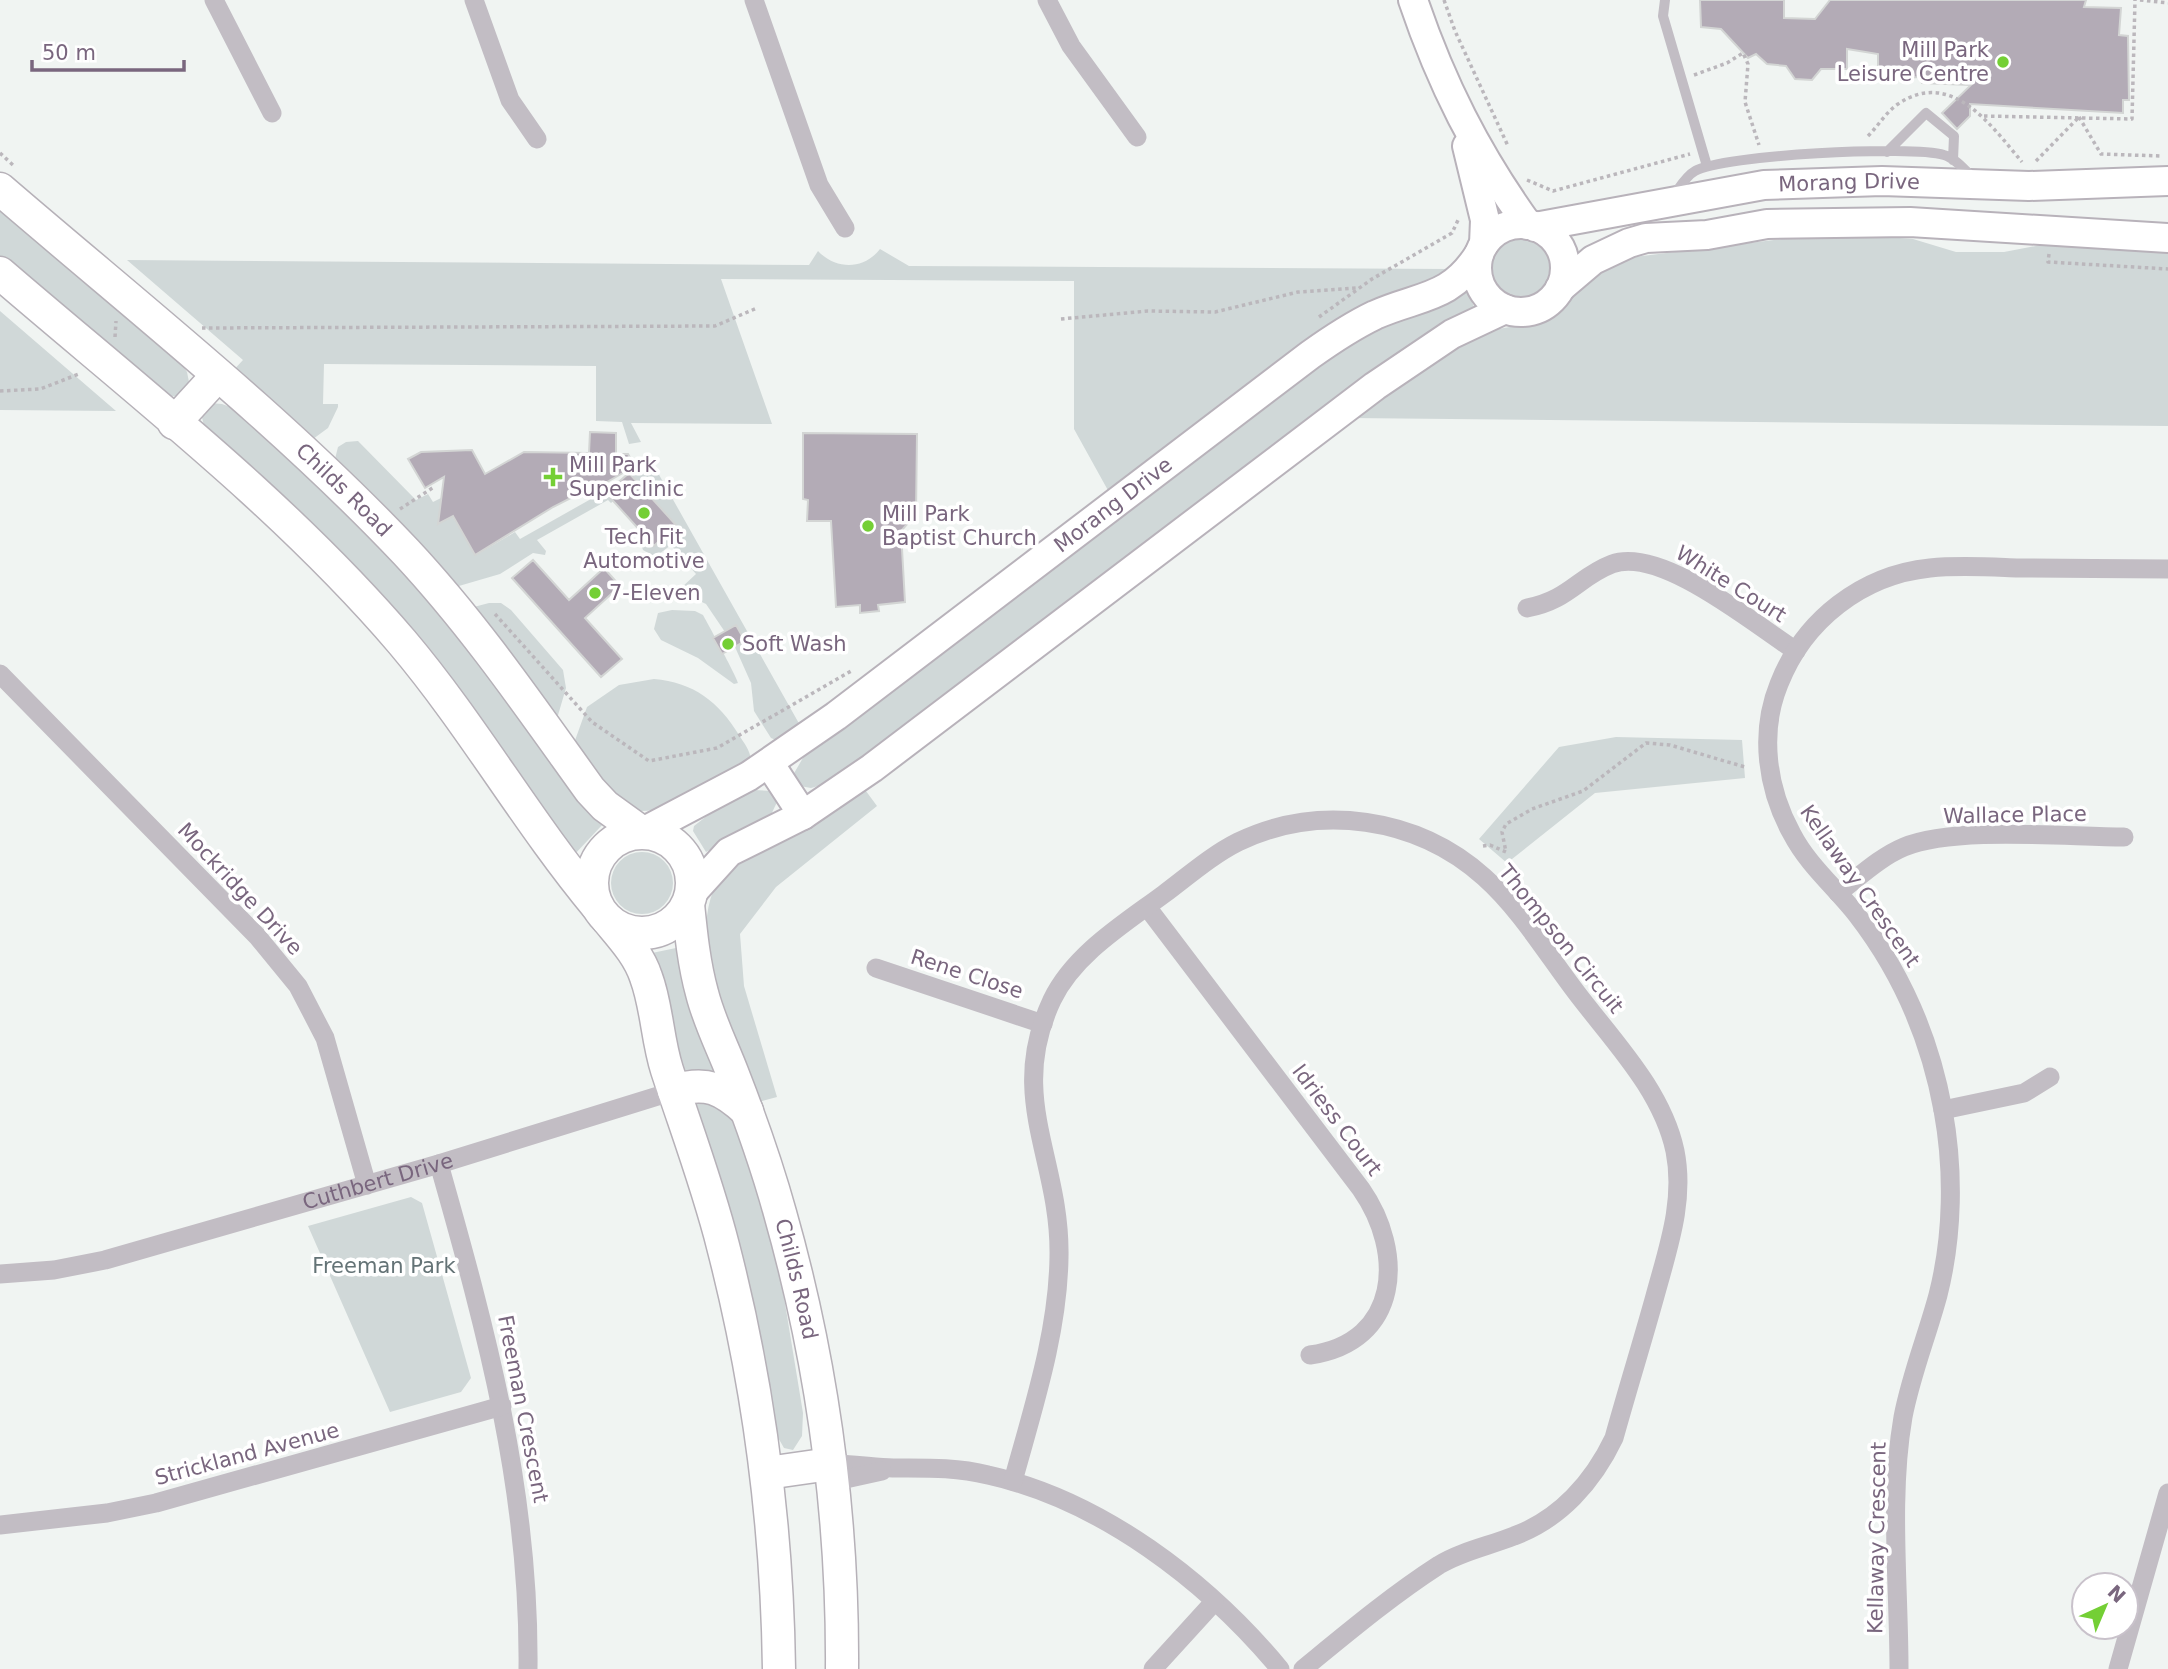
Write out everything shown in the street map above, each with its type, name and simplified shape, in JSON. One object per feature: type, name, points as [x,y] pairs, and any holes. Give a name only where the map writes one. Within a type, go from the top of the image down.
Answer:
[{"type":"main road","points":[[1413,0],[1459,116],[1485,220],[1477,267],[1484,293],[1505,309]]},
{"type":"main road","points":[[689,899],[689,865],[682,852],[658,835],[642,832],[624,836],[610,844],[598,857],[592,873],[592,890],[603,913],[621,929],[636,933],[667,927],[729,852],[803,815],[872,768],[1375,386],[1452,334],[1505,309],[1531,311],[1543,307],[1560,288],[1564,276],[1562,252],[1546,233],[1532,226],[1459,116]]},
{"type":"main road","name":"Childs Road","points":[[10,180],[217,376],[331,477],[407,553],[499,660],[590,790],[605,806],[642,832]]},
{"type":"main road","name":"Morang Drive","points":[[1532,226],[1764,185],[1823,181],[2029,186],[2168,181]]},
{"type":"main road","name":"Morang Drive","points":[[1560,288],[1593,260],[1629,243],[1646,238],[1707,235],[1767,224],[1910,222],[2168,238]]},
{"type":"main road","points":[[1482,249],[1503,228],[1532,226]]},
{"type":"main road","name":"Morang Drive","points":[[642,832],[709,799],[769,763],[923,650],[1310,355],[1377,315],[1441,293],[1463,276],[1482,249]]},
{"type":"main road","points":[[0,273],[174,423],[314,549],[401,641],[446,697],[572,876],[630,947],[647,978],[660,1046],[722,1243],[748,1352],[775,1542],[779,1669]]},
{"type":"main road","points":[[174,423],[217,376]]},
{"type":"main road","points":[[769,763],[803,815]]},
{"type":"main road","name":"Childs Road","points":[[689,899],[701,991],[747,1111],[780,1211],[800,1289],[819,1384],[839,1558],[842,1669]]},
{"type":"main road","name":"Cuthbert Drive","points":[[674,1091],[701,1084],[712,1086],[729,1095],[747,1111]]},
{"type":"main road","points":[[768,1481],[831,1473]]},
{"type":"street","points":[[214,0],[272,113]]},
{"type":"street","points":[[474,0],[510,100],[537,139]]},
{"type":"street","points":[[754,0],[819,185],[845,228]]},
{"type":"street","points":[[1047,0],[1071,46],[1137,137]]},
{"type":"street","name":"White Court","points":[[1527,608],[1558,600],[1600,569],[1615,563],[1648,562],[1680,575],[1796,651]]},
{"type":"street","name":"Kellaway Crescent","points":[[1899,1669],[1899,1446],[1907,1399],[1944,1263],[1950,1197],[1943,1110],[1934,1069],[1909,999],[1892,965],[1793,837],[1780,811],[1769,767],[1767,745],[1773,702],[1796,651],[1824,616],[1840,602],[1883,578],[1907,572],[1961,567],[2168,569]]},
{"type":"street","name":"Mockridge Drive","points":[[0,674],[257,936],[298,986],[325,1038],[368,1185]]},
{"type":"street","name":"Thompson Circuit","points":[[1013,1481],[1048,1347],[1058,1285],[1056,1210],[1032,1088],[1036,1044],[1053,998],[1081,961],[1147,907],[1225,849],[1263,833],[1300,823],[1343,819],[1406,831],[1435,844],[1487,880],[1527,927],[1642,1079],[1667,1124],[1675,1152],[1678,1206],[1614,1438],[1594,1474],[1579,1493],[1537,1525],[1442,1563],[1396,1595],[1303,1669]]},
{"type":"street","name":"Wallace Place","points":[[1838,893],[1885,858],[1921,841],[1972,836],[2124,837]]},
{"type":"street","name":"Idriess Court","points":[[1147,907],[1361,1189],[1377,1212],[1385,1233],[1389,1274],[1378,1311],[1350,1343],[1331,1352],[1310,1355]]},
{"type":"street","name":"Rene Close","points":[[876,968],[1043,1024]]},
{"type":"street","points":[[1943,1110],[2024,1093],[2050,1077]]},
{"type":"street","name":"Cuthbert Drive","points":[[0,1274],[54,1270],[105,1260],[439,1164],[674,1091]]},
{"type":"street","name":"Freeman Crescent","points":[[439,1164],[482,1312],[502,1406],[525,1560],[528,1669]]},
{"type":"street","name":"Strickland Avenue","points":[[0,1525],[96,1514],[156,1503],[502,1406]]},
{"type":"street","points":[[831,1473],[893,1468],[941,1468],[1013,1481],[1052,1497],[1129,1537],[1214,1602],[1280,1669]]},
{"type":"street","points":[[2118,1669],[2168,1493]]},
{"type":"street","points":[[1153,1669],[1214,1602]]},
{"type":"lane","points":[[1665,0],[1663,16],[1707,166]]},
{"type":"lane","points":[[1887,152],[1926,113],[1954,136],[1953,160]]},
{"type":"lane","points":[[1669,201],[1692,172],[1707,166],[1766,157],[1887,152],[1945,155],[1979,184]]},
{"type":"path","points":[[1982,116],[2132,119],[2138,0],[2168,3]]},
{"type":"path","points":[[1682,80],[1727,63],[1743,53],[1748,64],[1745,102],[1759,145]]},
{"type":"path","points":[[2079,117],[2101,154],[2168,156]]},
{"type":"path","points":[[2029,186],[2028,169],[2079,117]]},
{"type":"path","points":[[1524,179],[1553,191],[1703,151]]},
{"type":"path","points":[[0,153],[10,180]]},
{"type":"path","points":[[1313,322],[1408,257]]},
{"type":"path","points":[[2048,262],[2168,269]]},
{"type":"path","points":[[1061,319],[1148,311],[1215,312],[1298,292],[1359,288]]},
{"type":"path","points":[[208,335],[200,328],[715,326],[757,308]]},
{"type":"path","points":[[400,509],[434,487]]},
{"type":"path","points":[[393,501],[407,516]]},
{"type":"path","points":[[494,612],[592,723],[649,761],[717,748],[863,663]]},
{"type":"path","points":[[1483,846],[1506,852],[1502,832],[1506,824],[1532,809],[1583,791],[1646,743],[1670,745],[1745,767]]},
{"type":"green space","points":[[0,203],[180,361],[187,372],[190,387],[179,397],[164,395],[0,259]]},
{"type":"green space","points":[[1873,236],[1913,239],[1956,252],[2004,252],[2041,245],[2168,252],[2168,426],[1350,418],[1419,367],[1471,339],[1498,329],[1544,321],[1600,272],[1634,257],[1782,239]]},
{"type":"green space","points":[[1514,239],[1526,239],[1545,252],[1550,269],[1548,281],[1537,294],[1526,299],[1514,299],[1495,286],[1490,275],[1490,263],[1503,244]]},
{"type":"green space","points":[[880,249],[909,266],[1450,269],[1110,494],[1074,429],[1074,281],[721,279],[772,424],[631,423],[641,442],[629,444],[622,422],[596,421],[596,366],[324,364],[323,404],[338,404],[338,407],[328,428],[313,439],[230,374],[243,360],[127,260],[809,265],[818,251],[833,262],[850,265],[866,261]]},
{"type":"green space","points":[[1467,290],[1475,309],[829,783],[811,788],[800,786],[793,775],[807,751],[1357,337]]},
{"type":"green space","points":[[0,311],[116,411],[0,410]]},
{"type":"green space","points":[[210,403],[241,411],[419,581],[604,823],[574,855],[204,426],[201,413]]},
{"type":"green space","points":[[358,441],[416,500],[428,494],[433,502],[441,498],[476,555],[515,532],[520,539],[653,464],[801,727],[778,741],[771,738],[754,711],[751,683],[735,647],[745,641],[725,632],[706,604],[681,592],[680,589],[696,574],[671,545],[655,557],[643,550],[641,544],[646,537],[654,545],[635,481],[611,503],[608,500],[537,540],[546,551],[545,555],[533,553],[500,574],[452,588],[334,463],[338,447],[346,442]]},
{"type":"green space","points":[[501,603],[511,610],[563,670],[566,688],[556,722],[470,608]]},
{"type":"green space","points":[[672,610],[695,611],[703,615],[738,683],[734,684],[698,658],[661,640],[654,629],[658,613]]},
{"type":"green space","points":[[654,679],[693,689],[714,704],[739,735],[751,760],[669,805],[635,811],[615,799],[573,746],[587,707],[619,685]]},
{"type":"green space","points":[[1616,737],[1742,740],[1745,778],[1595,793],[1507,863],[1479,839],[1559,747]]},
{"type":"green space","points":[[863,787],[877,806],[776,887],[740,934],[744,986],[777,1097],[755,1103],[713,985],[707,953],[706,923],[712,894],[726,867]]},
{"type":"green space","points":[[753,790],[772,791],[778,800],[769,819],[706,852],[693,831],[694,826],[717,808]]},
{"type":"green space","points":[[636,852],[648,852],[664,861],[671,871],[671,895],[664,905],[648,914],[636,914],[625,909],[616,900],[611,889],[611,877],[616,866],[625,857]]},
{"type":"green space","points":[[676,948],[724,1081],[683,1070],[652,953]]},
{"type":"green space","points":[[705,1093],[741,1127],[779,1267],[803,1413],[802,1436],[793,1450],[784,1448],[776,1434],[693,1101]]},
{"type":"green space","name":"Freeman Park","points":[[411,1197],[422,1203],[471,1378],[461,1392],[390,1412],[308,1226]]},
{"type":"building","name":"Mill Park Leisure Centre","points":[[1700,0],[1784,0],[1784,18],[1815,19],[1830,0],[2086,0],[2084,7],[2121,8],[2119,35],[2128,36],[2129,100],[2123,100],[2123,113],[1970,104],[1970,116],[1957,129],[1942,113],[1971,85],[1922,83],[1920,77],[1904,78],[1903,74],[1878,70],[1878,54],[1847,49],[1847,69],[1821,69],[1812,80],[1795,79],[1786,66],[1767,64],[1756,54],[1748,58],[1721,29],[1701,27]]},
{"type":"building","points":[[590,432],[616,433],[616,454],[628,454],[635,466],[600,486],[598,484],[553,507],[475,555],[453,516],[438,524],[444,477],[425,488],[408,459],[421,452],[472,450],[485,474],[524,452],[589,453]]},
{"type":"building","name":"Mill Park Baptist Church","points":[[803,433],[917,434],[916,514],[901,531],[905,602],[878,605],[879,611],[860,613],[860,605],[836,607],[831,521],[807,521],[808,500],[803,499]]},
{"type":"building","name":"Tech Fit Automotive","points":[[629,473],[676,525],[654,546],[606,493]]},
{"type":"building","points":[[533,560],[569,600],[604,568],[620,586],[585,618],[622,659],[601,677],[512,578]]},
{"type":"building","name":"Soft Wash","points":[[736,625],[745,641],[722,654],[713,638]]},
{"type":"place","name":"Mill Park Leisure Centre","points":[[2003,62]]},
{"type":"place","name":"Mill Park Superclinic","points":[[553,477]]},
{"type":"place","name":"Tech Fit Automotive","points":[[644,513]]},
{"type":"place","name":"Mill Park Baptist Church","points":[[868,526]]},
{"type":"place","name":"7-Eleven","points":[[595,593]]},
{"type":"place","name":"Soft Wash","points":[[728,644]]}]
